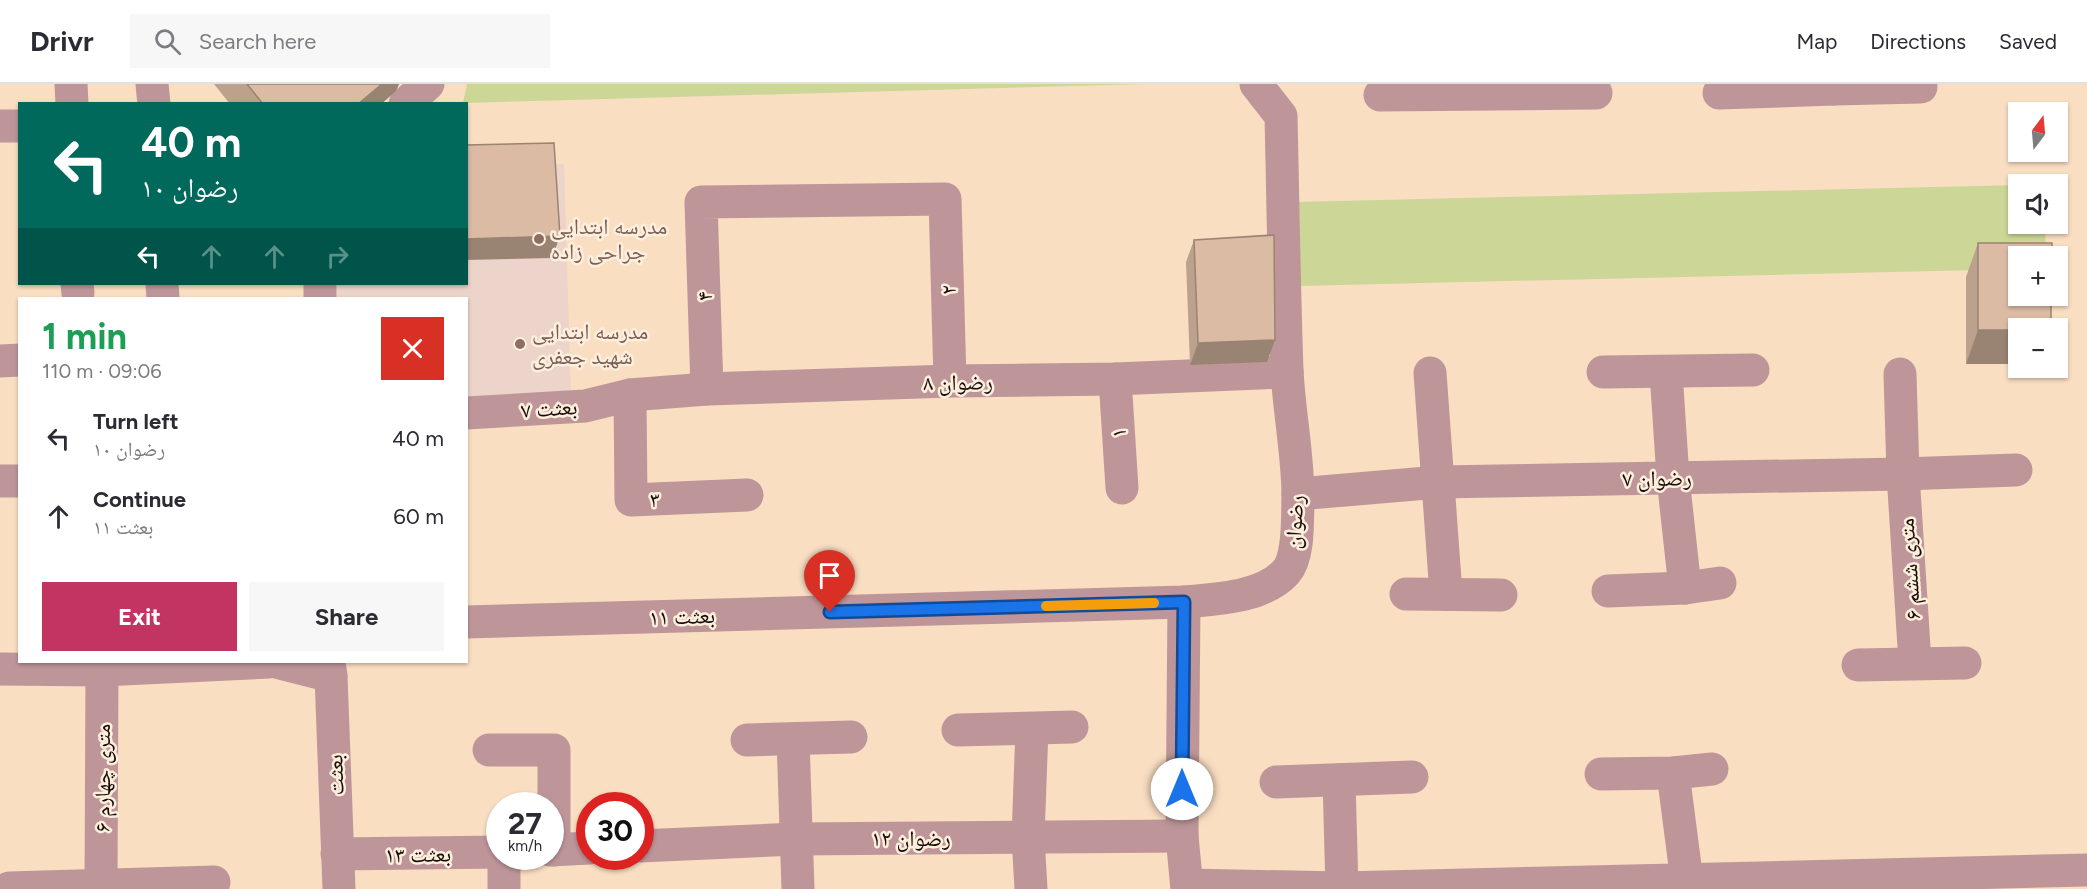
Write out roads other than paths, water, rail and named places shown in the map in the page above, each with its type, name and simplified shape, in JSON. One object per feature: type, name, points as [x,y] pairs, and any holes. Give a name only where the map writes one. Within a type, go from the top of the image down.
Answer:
[{"type":"street","points":[[71,84],[72,102]]},
{"type":"street","points":[[407,102],[428,84]]},
{"type":"street","name":"رضوان","points":[[898,610],[1224,599],[1251,592],[1287,571],[1295,551],[1298,494],[1287,372],[1281,116],[1256,84]]},
{"type":"street","points":[[1719,93],[1834,87],[1921,87]]},
{"type":"street","points":[[1380,94],[1480,89],[1596,93]]},
{"type":"street","points":[[0,126],[18,126]]},
{"type":"street","name":"۲","points":[[701,202],[945,199],[950,381]]},
{"type":"street","name":"۴","points":[[701,202],[707,389]]},
{"type":"street","points":[[0,361],[18,360]]},
{"type":"street","points":[[1603,372],[1753,370]]},
{"type":"street","name":"رضوان ۸","points":[[630,395],[707,389],[950,381],[1115,379],[1287,372]]},
{"type":"street","points":[[1666,372],[1673,477],[1685,588]]},
{"type":"street","points":[[1430,373],[1446,594]]},
{"type":"street","name":"۶ متری ششم","points":[[1900,374],[1903,474],[1915,663]]},
{"type":"street","name":"۱","points":[[1115,379],[1122,488]]},
{"type":"street","name":"بعثت ۷","points":[[468,413],[585,406],[630,395]]},
{"type":"street","name":"۳","points":[[630,395],[631,500],[747,495]]},
{"type":"street","name":"رضوان ۷","points":[[1298,494],[1439,482],[2016,470]]},
{"type":"street","points":[[0,481],[18,481]]},
{"type":"street","points":[[1608,591],[1685,588],[1720,583]]},
{"type":"street","points":[[1406,594],[1501,595]]},
{"type":"street","points":[[1184,602],[1182,836],[1187,887],[1342,889],[1688,884],[2087,870]]},
{"type":"street","name":"بعثت ۱۱","points":[[474,616],[898,610]]},
{"type":"street","points":[[0,669],[102,670],[248,663]]},
{"type":"street","points":[[291,663],[335,666]]},
{"type":"street","points":[[1858,665],[1965,663]]},
{"type":"street","name":"بعثت","points":[[335,666],[339,889]]},
{"type":"street","name":"۶ متری چهارم","points":[[101,886],[102,670]]},
{"type":"street","points":[[958,730],[1072,727]]},
{"type":"street","points":[[1031,889],[1028,837],[1032,729]]},
{"type":"street","points":[[747,740],[851,737]]},
{"type":"street","points":[[793,739],[798,889]]},
{"type":"street","points":[[489,750],[554,750],[553,792]]},
{"type":"street","points":[[1601,774],[1673,773],[1712,769]]},
{"type":"street","points":[[1673,773],[1688,884]]},
{"type":"street","points":[[1276,782],[1412,777]]},
{"type":"street","points":[[1339,780],[1342,889]]},
{"type":"street","name":"رضوان ۱۲","points":[[654,845],[796,839],[1182,836]]},
{"type":"street","name":"بعثت ۱۳","points":[[338,854],[486,852]]},
{"type":"street","points":[[504,870],[504,889]]},
{"type":"street","points":[[9,888],[214,882]]},
{"type":"place","name":"مدرسه ابتدایی جراحی زاده","points":[[539,239]]},
{"type":"place","name":"مدرسه ابتدایی شهید جعفری","points":[[520,344]]}]
